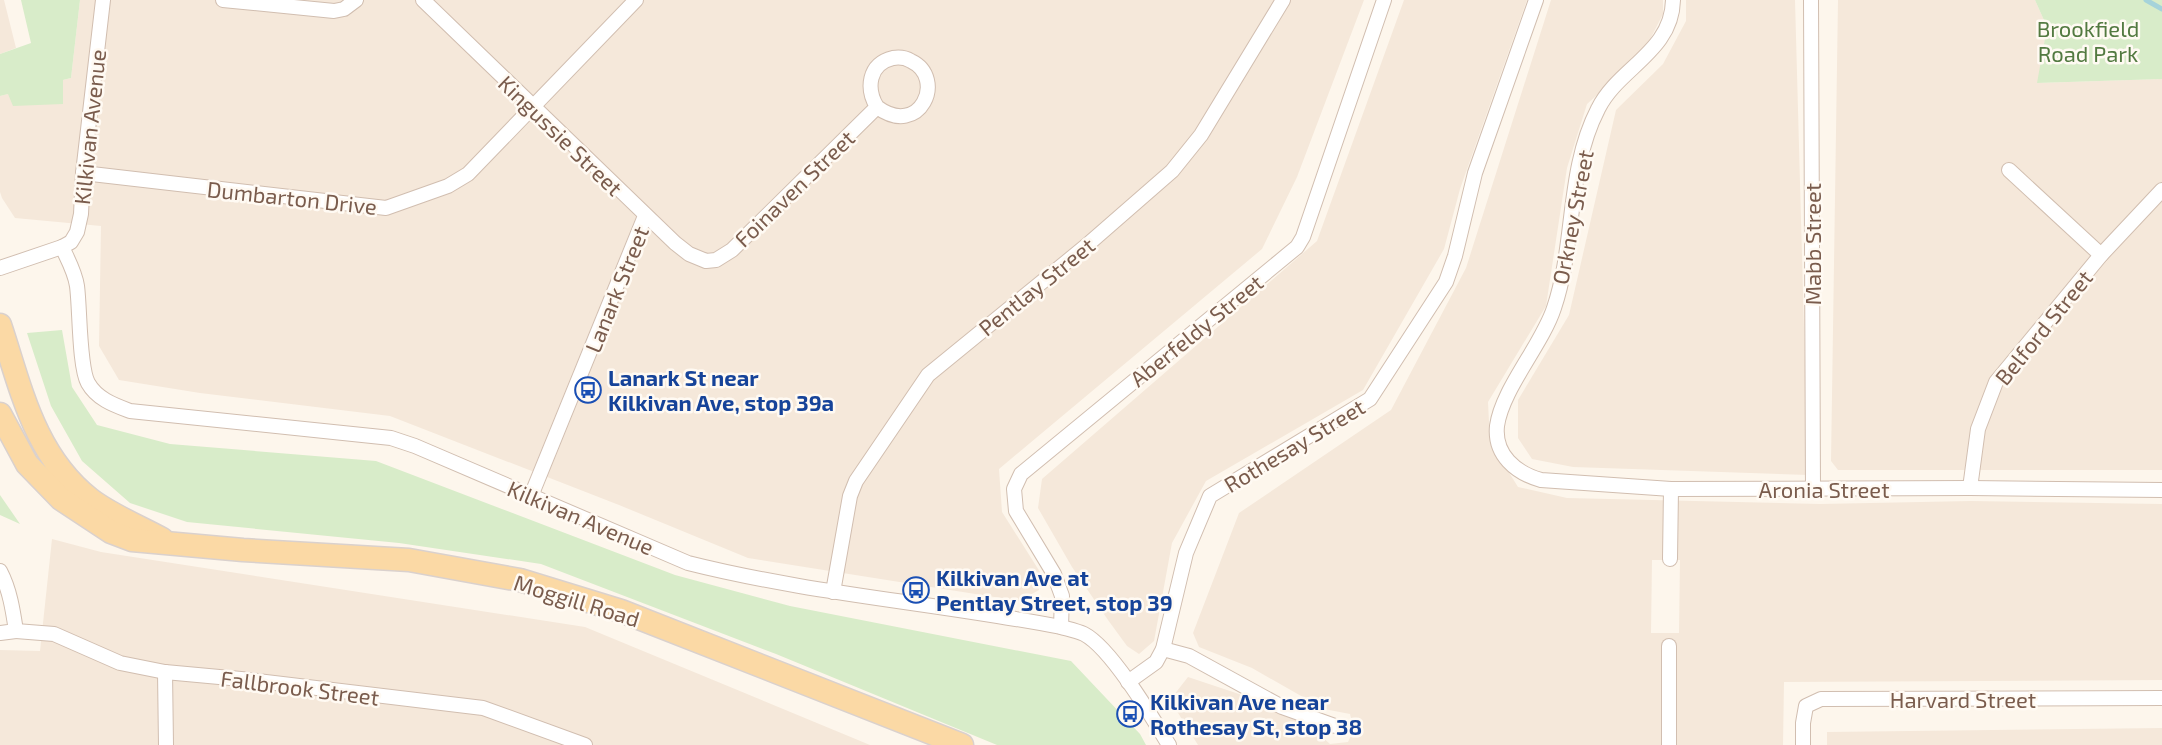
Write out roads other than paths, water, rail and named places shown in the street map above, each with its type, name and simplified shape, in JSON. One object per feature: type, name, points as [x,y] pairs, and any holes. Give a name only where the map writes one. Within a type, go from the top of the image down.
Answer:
[{"type":"main road","name":"Moggill Road","points":[[0,325],[32,423],[47,451],[65,476],[90,499],[172,544]]},
{"type":"main road","name":"Moggill Road","points":[[0,414],[27,464],[61,499],[111,532],[132,540],[409,560],[520,580],[621,611],[962,745]]},
{"type":"street","name":"Kilkivan Avenue","points":[[103,0],[83,173],[81,214],[77,232],[62,248],[73,269],[77,285],[87,383],[101,399],[130,411],[391,438],[415,446],[688,563],[723,572],[832,592],[1061,627],[1084,634],[1093,641],[1128,682],[1169,745]]},
{"type":"street","points":[[224,0],[334,11],[344,9],[356,0]]},
{"type":"street","name":"Kingussie Street","points":[[423,0],[645,216],[689,254],[706,261]]},
{"type":"street","name":"Dumbarton Drive","points":[[83,173],[386,208],[448,186],[468,174],[636,0]]},
{"type":"street","name":"Pentlay Street","points":[[832,592],[850,496],[856,481],[928,375],[1086,246],[1172,171],[1201,135],[1283,0]]},
{"type":"street","name":"Aberfeldy Street","points":[[1061,627],[1062,596],[1054,574],[1016,511],[1014,489],[1021,474],[1297,247],[1304,237],[1384,0]]},
{"type":"street","name":"Rothesay Street","points":[[1128,682],[1156,662],[1163,649],[1186,553],[1210,496],[1370,399],[1446,282],[1455,256],[1475,172],[1536,0]]},
{"type":"street","name":"Orkney Street","points":[[1500,448],[1497,425],[1506,399],[1545,330],[1555,307],[1568,244],[1576,172],[1592,123],[1599,107],[1611,91],[1653,47],[1669,26],[1673,14],[1673,0]]},
{"type":"street","name":"Mabb Street","points":[[1811,0],[1813,489]]},
{"type":"street","points":[[893,58],[905,58],[916,63],[924,72],[928,84],[927,96],[921,107],[910,114],[898,117],[887,114],[877,107],[871,96],[870,84],[873,72],[881,63],[893,58]]},
{"type":"street","name":"Foinaven Street","points":[[706,261],[716,260],[732,250],[877,107]]},
{"type":"street","points":[[2009,170],[2101,255]]},
{"type":"street","name":"Belford Street","points":[[1970,488],[1978,429],[1996,382],[2101,255],[2162,190]]},
{"type":"street","name":"Lanark Street","points":[[531,496],[645,216]]},
{"type":"street","points":[[0,268],[62,248]]},
{"type":"street","name":"Aronia Street","points":[[1500,448],[1507,461],[1516,470],[1526,476],[1541,480],[1671,489],[2162,490]]},
{"type":"street","points":[[1670,559],[1671,489]]},
{"type":"street","points":[[0,571],[6,581],[16,631]]},
{"type":"street","name":"Fallbrook Street","points":[[0,633],[16,631],[54,634],[120,663],[165,672],[483,708],[585,745]]},
{"type":"street","points":[[1669,645],[1670,745]]},
{"type":"street","points":[[1163,649],[1189,656],[1282,707],[1335,726]]},
{"type":"street","points":[[165,672],[166,745]]},
{"type":"street","name":"Harvard Street","points":[[1803,745],[1806,706],[1821,699],[2162,698]]},
{"type":"waterway","points":[[2146,0],[2162,9]]},
{"type":"place","name":"Lanark St near Kilkivan Ave, stop 39a","points":[[588,390]]},
{"type":"place","name":"Kilkivan Ave at Pentlay Street, stop 39","points":[[916,590]]},
{"type":"place","name":"Kilkivan Ave near Rothesay St, stop 38","points":[[1130,714]]},
{"type":"park label","name":"Brookfield Road Park","points":[[2088,40]]}]
